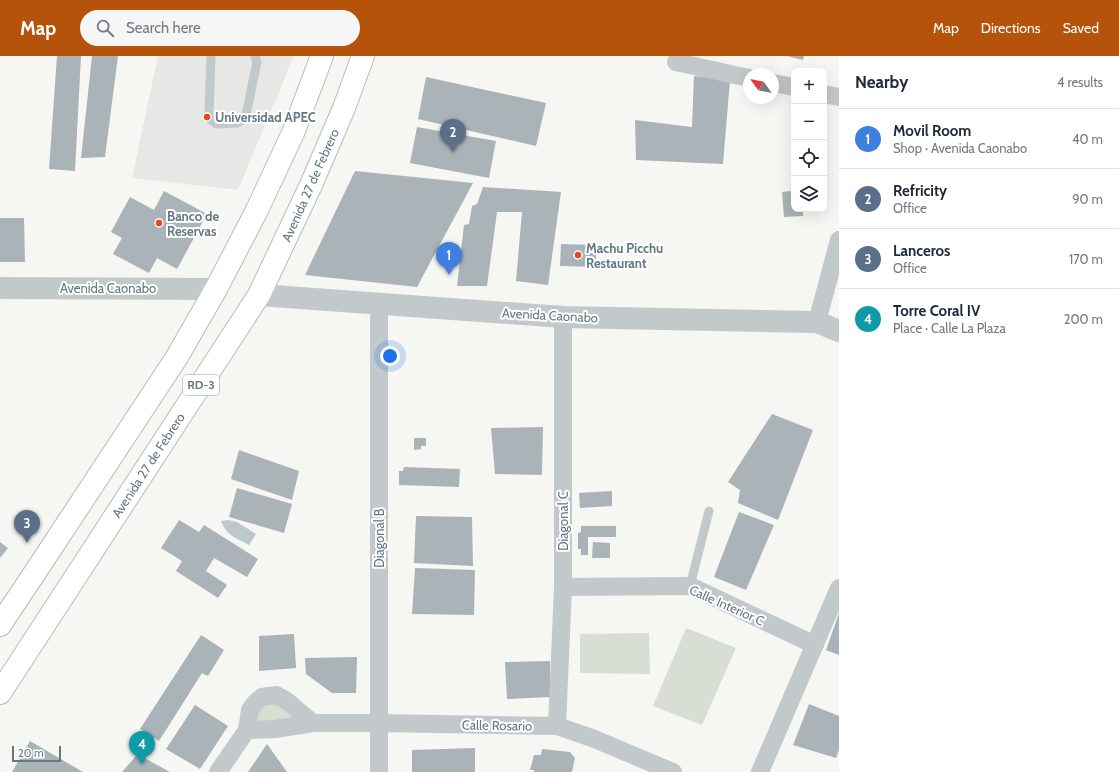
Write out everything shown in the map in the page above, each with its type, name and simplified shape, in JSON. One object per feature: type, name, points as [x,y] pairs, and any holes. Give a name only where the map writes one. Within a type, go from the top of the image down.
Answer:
[{"type":"highway","name":"RD-3","points":[[0,625],[176,357],[216,289],[256,212],[293,133],[322,56]]},
{"type":"highway","name":"Avenida 27 de Febrero","points":[[0,693],[259,295],[311,185],[344,108],[363,56]]},
{"type":"street","points":[[678,56],[676,62],[743,77]]},
{"type":"street","points":[[779,84],[791,86]]},
{"type":"street","points":[[827,95],[839,97]]},
{"type":"street","points":[[817,322],[839,240]]},
{"type":"street","name":"Avenida Caonabo","points":[[0,288],[216,289]]},
{"type":"street","name":"Avenida Caonabo","points":[[259,295],[563,317],[817,322],[839,331]]},
{"type":"street","name":"Diagonal B","points":[[379,304],[379,772]]},
{"type":"street","name":"Diagonal C","points":[[557,726],[563,587],[563,317]]},
{"type":"street","name":"Calle Interior C","points":[[563,587],[690,586],[815,645]]},
{"type":"street","points":[[760,772],[839,588]]},
{"type":"street","points":[[218,772],[247,730],[250,710],[262,697],[276,696],[287,701],[313,723]]},
{"type":"street","name":"Calle Rosario","points":[[247,730],[275,729],[313,723],[557,726],[592,738],[673,772]]},
{"type":"lane","points":[[210,56],[209,114],[211,120],[216,124],[237,124],[243,120],[246,115],[257,62],[255,56]]},
{"type":"lane","points":[[690,586],[708,511]]},
{"type":"shaded area","name":"Universidad APEC","points":[[158,56],[294,56],[238,190],[132,178]]},
{"type":"shaded area","points":[[228,520],[237,522],[256,534],[249,545],[232,536],[226,530],[221,521]]},
{"type":"shaded area","points":[[686,628],[736,648],[702,725],[653,706]]},
{"type":"shaded area","points":[[649,633],[650,674],[580,673],[580,634]]},
{"type":"shaded area","points":[[275,700],[296,721],[255,726],[254,713],[262,704]]},
{"type":"building","points":[[57,56],[81,56],[75,171],[49,169]]},
{"type":"building","points":[[92,56],[118,56],[105,157],[81,158]]},
{"type":"building","points":[[787,56],[804,56],[803,60]]},
{"type":"building","points":[[694,76],[730,80],[723,164],[636,160],[635,120],[692,127]]},
{"type":"building","points":[[426,77],[546,103],[536,146],[418,119]]},
{"type":"building","points":[[417,127],[496,141],[489,178],[410,163]]},
{"type":"building","points":[[355,171],[473,183],[417,287],[305,275]]},
{"type":"building","points":[[483,187],[561,192],[548,285],[516,281],[522,212],[497,212],[487,286],[457,286],[464,225],[469,224],[472,206],[477,204]]},
{"type":"building","name":"Banco de Reservas","points":[[164,191],[207,214],[177,269],[157,258],[149,273],[113,254],[122,238],[111,232],[130,197],[154,210]]},
{"type":"building","points":[[791,191],[791,212],[803,212],[803,216],[784,217],[782,192]]},
{"type":"building","points":[[0,218],[24,218],[25,262],[0,262]]},
{"type":"building","name":"Machu Picchu Restaurant","points":[[561,244],[596,245],[596,267],[560,266]]},
{"type":"building","points":[[772,414],[813,430],[778,520],[738,503],[740,490],[728,482]]},
{"type":"building","points":[[543,427],[542,475],[495,474],[491,428]]},
{"type":"building","points":[[414,438],[426,438],[426,446],[421,446],[421,449],[414,450]]},
{"type":"building","points":[[239,450],[299,471],[292,500],[231,479]]},
{"type":"building","points":[[404,467],[460,469],[459,487],[399,485],[399,471],[403,471]]},
{"type":"building","points":[[237,488],[292,504],[284,533],[229,517]]},
{"type":"building","points":[[612,491],[612,506],[580,508],[579,493]]},
{"type":"building","points":[[739,512],[774,525],[746,590],[714,577]]},
{"type":"building","points":[[416,516],[472,517],[473,566],[414,563]]},
{"type":"building","points":[[179,520],[199,532],[204,525],[258,559],[247,577],[214,558],[206,571],[227,585],[218,598],[176,571],[182,561],[161,548]]},
{"type":"building","points":[[581,526],[616,526],[616,537],[588,537],[588,555],[581,555],[581,549],[578,549],[578,533],[581,532]]},
{"type":"building","points":[[0,542],[8,548],[0,558]]},
{"type":"building","points":[[593,542],[610,543],[610,558],[592,558]]},
{"type":"building","points":[[415,568],[475,570],[474,615],[412,614]]},
{"type":"building","points":[[839,613],[839,655],[826,650]]},
{"type":"building","points":[[294,634],[296,668],[259,671],[259,636]]},
{"type":"building","points":[[201,635],[224,650],[208,676],[202,673],[159,741],[140,729]]},
{"type":"building","points":[[357,657],[356,693],[332,693],[306,674],[305,658]]},
{"type":"building","points":[[550,661],[550,697],[507,699],[505,662]]},
{"type":"building","points":[[809,704],[839,716],[839,750],[836,758],[793,745]]},
{"type":"building","points":[[195,705],[228,726],[200,769],[166,749]]},
{"type":"building","points":[[30,741],[83,772],[12,772]]},
{"type":"building","points":[[267,744],[287,772],[248,772]]},
{"type":"building","points":[[475,748],[475,772],[412,772],[412,750]]},
{"type":"building","points":[[542,749],[570,752],[575,758],[572,772],[534,772],[534,770],[530,770],[534,755],[541,755]]},
{"type":"building","points":[[139,755],[170,772],[122,772],[135,757]]},
{"type":"place","name":"Universidad APEC","points":[[207,117]]},
{"type":"place","name":"Refricity","points":[[453,152]]},
{"type":"place","name":"Banco de Reservas","points":[[159,223]]},
{"type":"place","name":"Machu Picchu Restaurant","points":[[578,255]]},
{"type":"place","name":"Movil Room","points":[[449,275]]},
{"type":"place","name":"Lanceros","points":[[27,543]]},
{"type":"place","name":"Torre Coral IV","points":[[142,764]]}]
